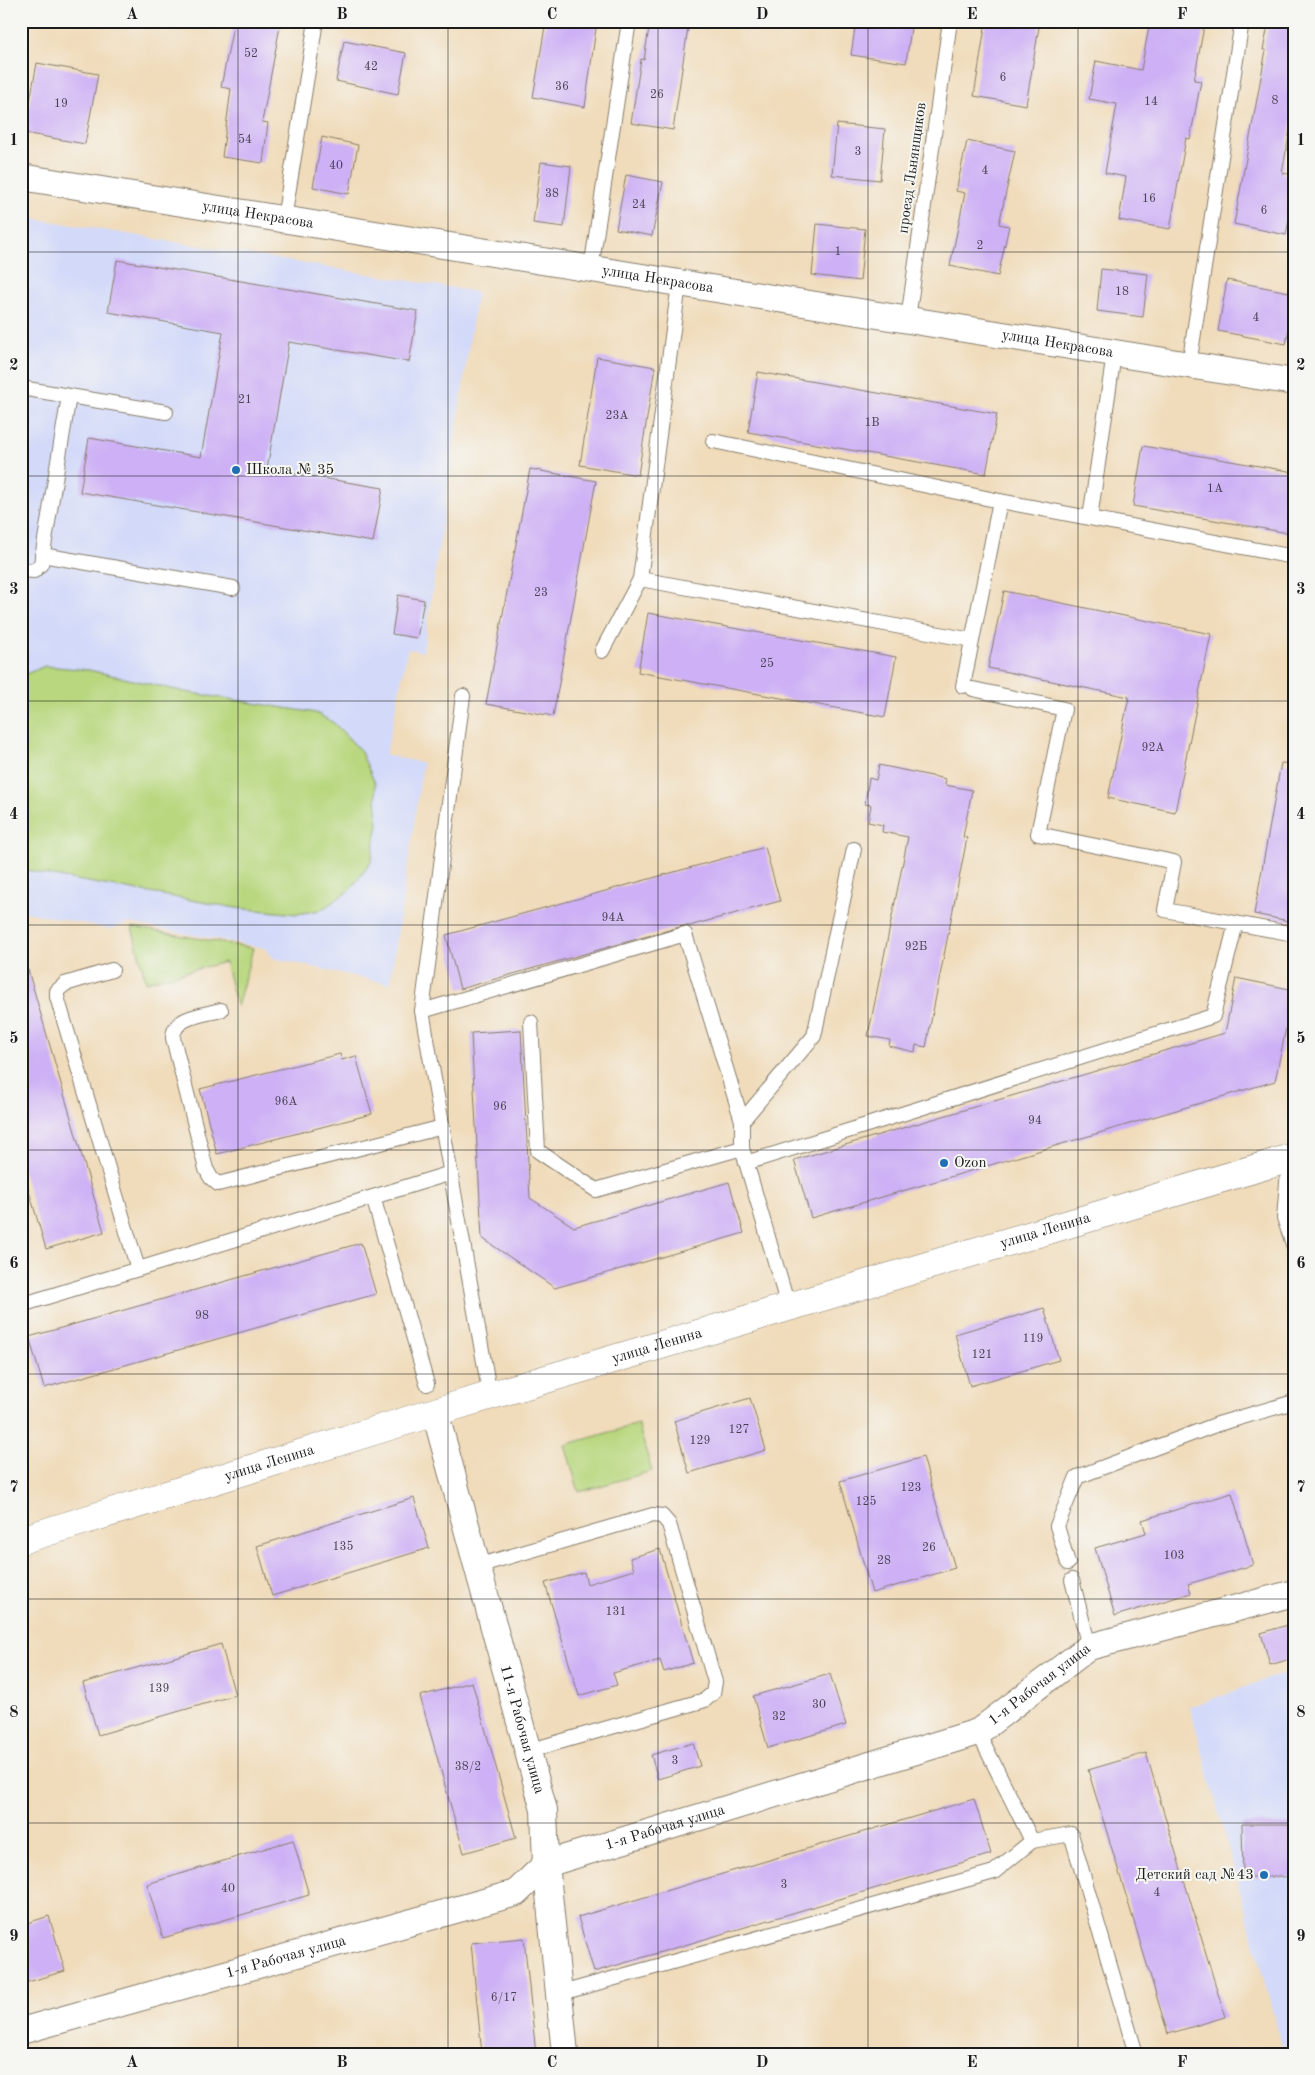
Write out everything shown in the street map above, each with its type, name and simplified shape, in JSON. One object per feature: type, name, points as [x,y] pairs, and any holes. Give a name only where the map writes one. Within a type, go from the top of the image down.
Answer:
[{"type":"main road","name":"улица Ленина","points":[[21,1540],[435,1412],[1292,1158]]},
{"type":"street","name":"улица Некрасова","points":[[21,177],[1294,382]]},
{"type":"street","name":"11-я Рабочая улица","points":[[435,1412],[544,1810],[546,1864],[565,2054]]},
{"type":"street","name":"1-я Рабочая улица","points":[[21,2031],[516,1893],[546,1864],[978,1732],[1089,1647],[1294,1593]]},
{"type":"lane","points":[[284,219],[316,21]]},
{"type":"lane","points":[[590,268],[629,21]]},
{"type":"lane","name":"проезд Льнянщиков","points":[[908,319],[950,21]]},
{"type":"lane","points":[[1189,365],[1242,21]]},
{"type":"lane","points":[[602,651],[640,579],[679,284]]},
{"type":"lane","points":[[1090,518],[1114,354]]},
{"type":"lane","points":[[21,388],[166,412]]},
{"type":"lane","points":[[21,570],[34,571],[39,568],[69,396]]},
{"type":"lane","points":[[712,441],[1000,501],[1294,558]]},
{"type":"lane","points":[[1000,501],[972,640],[968,687],[1064,708],[1038,834],[1174,862],[1165,910],[1294,934]]},
{"type":"lane","points":[[42,555],[233,588]]},
{"type":"lane","points":[[640,579],[972,640]]},
{"type":"lane","points":[[463,696],[422,1010],[490,1396]]},
{"type":"lane","points":[[742,1121],[814,1036],[854,849]]},
{"type":"lane","points":[[746,1162],[1213,1016],[1236,924]]},
{"type":"lane","points":[[422,1010],[685,934],[742,1121],[742,1148],[788,1306]]},
{"type":"lane","points":[[112,970],[65,984],[57,992],[57,997],[138,1269]]},
{"type":"lane","points":[[221,1010],[186,1019],[178,1023],[173,1030],[173,1038],[206,1169],[211,1178],[218,1184],[443,1127]]},
{"type":"lane","points":[[531,1022],[538,1151],[596,1190],[742,1148]]},
{"type":"lane","points":[[1292,1158],[1284,1218],[1294,1247]]},
{"type":"lane","points":[[21,1305],[451,1173]]},
{"type":"lane","points":[[373,1197],[427,1384]]},
{"type":"lane","points":[[1068,1563],[1057,1526],[1077,1477],[1218,1424],[1294,1402]]},
{"type":"lane","points":[[477,1566],[653,1515],[662,1516],[669,1524],[715,1682],[713,1693],[705,1700],[528,1751]]},
{"type":"lane","points":[[1072,1580],[1089,1647]]},
{"type":"lane","points":[[978,1732],[1032,1841]]},
{"type":"lane","points":[[558,1994],[994,1872],[1032,1841],[1071,1834],[1136,2054]]},
{"type":"shaded area","name":"Школа № 35","points":[[31,218],[477,292],[423,652],[408,649],[386,755],[423,763],[390,984],[272,958],[265,948],[128,923],[110,929],[21,911],[21,275]]},
{"type":"shaded area","name":"Детский сад №43","points":[[1294,1669],[1294,2043],[1282,2046],[1190,1707]]},
{"type":"green space","points":[[45,666],[89,670],[185,692],[316,713],[334,723],[360,750],[375,783],[378,824],[371,862],[350,890],[321,910],[297,914],[236,908],[42,874],[21,868],[21,676]]},
{"type":"green space","points":[[132,927],[253,948],[237,1007],[225,962],[146,982]]},
{"type":"green space","points":[[638,1424],[652,1471],[579,1492],[565,1445]]},
{"type":"building","points":[[234,21],[281,21],[262,122],[268,123],[263,163],[222,157],[231,89],[221,87]]},
{"type":"building","points":[[546,21],[597,21],[585,107],[533,97]]},
{"type":"building","points":[[650,21],[689,21],[673,130],[631,123],[641,59],[644,60]]},
{"type":"building","points":[[856,21],[912,21],[906,63],[851,55]]},
{"type":"building","points":[[986,21],[1040,21],[1026,105],[974,96]]},
{"type":"building","points":[[1150,21],[1205,21],[1194,80],[1201,81],[1190,139],[1186,138],[1170,229],[1119,220],[1126,177],[1105,173],[1117,104],[1089,99],[1096,61],[1141,70]]},
{"type":"building","points":[[1269,21],[1294,21],[1294,109],[1282,173],[1294,175],[1294,197],[1286,235],[1234,224],[1266,50],[1263,50]]},
{"type":"building","points":[[344,41],[406,53],[398,94],[336,81]]},
{"type":"building","points":[[37,63],[98,74],[85,144],[24,133]]},
{"type":"building","points":[[837,124],[885,129],[880,180],[832,175]]},
{"type":"building","points":[[322,137],[358,145],[349,194],[313,187]]},
{"type":"building","points":[[967,141],[1015,151],[999,224],[1009,226],[998,276],[950,266],[965,193],[956,191]]},
{"type":"building","points":[[541,162],[571,166],[564,227],[533,223]]},
{"type":"building","points":[[626,175],[663,182],[652,236],[616,229]]},
{"type":"building","points":[[817,224],[865,229],[860,281],[812,275]]},
{"type":"building","points":[[117,260],[418,311],[409,362],[289,342],[267,469],[383,488],[373,542],[80,492],[89,438],[201,457],[223,332],[108,312]]},
{"type":"building","points":[[1101,269],[1148,274],[1143,317],[1097,311]]},
{"type":"building","points":[[1227,280],[1294,293],[1294,304],[1286,344],[1218,331]]},
{"type":"building","points":[[597,357],[655,367],[638,475],[580,465]]},
{"type":"building","points":[[758,372],[997,414],[986,474],[748,432]]},
{"type":"building","points":[[1143,446],[1294,472],[1294,534],[1133,506]]},
{"type":"building","points":[[530,469],[596,481],[553,716],[486,704]]},
{"type":"building","points":[[1004,591],[1211,634],[1175,812],[1108,798],[1129,697],[988,668]]},
{"type":"building","points":[[398,595],[424,600],[417,638],[392,634]]},
{"type":"building","points":[[648,613],[896,657],[885,717],[638,672]]},
{"type":"building","points":[[1281,763],[1294,764],[1294,922],[1254,914]]},
{"type":"building","points":[[879,765],[946,779],[945,785],[972,790],[963,837],[967,838],[926,1047],[916,1045],[915,1052],[889,1046],[890,1040],[868,1036],[908,837],[882,832],[883,825],[868,822],[871,805],[865,804],[869,778],[876,780]]},
{"type":"building","points":[[765,847],[780,901],[683,926],[460,989],[446,935]]},
{"type":"building","points":[[28,970],[104,1232],[46,1249],[21,1164],[21,971]]},
{"type":"building","points":[[1236,978],[1294,990],[1275,1081],[811,1218],[794,1160],[1225,1033]]},
{"type":"building","points":[[521,1030],[530,1198],[574,1227],[729,1182],[744,1233],[555,1288],[482,1238],[471,1033]]},
{"type":"building","points":[[340,1054],[342,1060],[356,1056],[372,1114],[217,1154],[200,1089]]},
{"type":"building","points":[[361,1243],[376,1294],[44,1388],[29,1337]]},
{"type":"building","points":[[1044,1308],[1059,1360],[970,1386],[955,1334]]},
{"type":"building","points":[[750,1398],[766,1450],[689,1473],[674,1421]]},
{"type":"building","points":[[923,1457],[955,1568],[872,1593],[840,1481]]},
{"type":"building","points":[[1232,1493],[1253,1565],[1188,1584],[1191,1593],[1115,1616],[1095,1548],[1146,1533],[1142,1520]]},
{"type":"building","points":[[414,1498],[429,1548],[272,1596],[257,1546]]},
{"type":"building","points":[[660,1549],[693,1663],[664,1672],[660,1660],[613,1673],[617,1685],[579,1696],[545,1583],[584,1572],[587,1584],[634,1570],[630,1558]]},
{"type":"building","points":[[1294,1623],[1294,1658],[1270,1665],[1261,1633]]},
{"type":"building","points":[[221,1644],[235,1695],[98,1735],[83,1683]]},
{"type":"building","points":[[830,1674],[846,1725],[768,1748],[753,1696]]},
{"type":"building","points":[[472,1682],[516,1838],[464,1853],[420,1696]]},
{"type":"building","points":[[693,1743],[700,1766],[658,1779],[651,1755]]},
{"type":"building","points":[[1146,1753],[1225,2017],[1168,2034],[1088,1770]]},
{"type":"building","points":[[974,1799],[991,1854],[594,1972],[578,1917]]},
{"type":"building","points":[[1242,1824],[1294,1824],[1294,1877],[1243,1877]]},
{"type":"building","points":[[293,1840],[309,1895],[163,1938],[147,1884]]},
{"type":"building","points":[[49,1916],[65,1971],[21,1984],[21,1925]]},
{"type":"building","points":[[524,1938],[536,2054],[482,2054],[471,1943]]},
{"type":"place","name":"Школа № 35","points":[[236,470]]},
{"type":"place","name":"Ozon","points":[[944,1163]]},
{"type":"place","name":"Детский сад №43","points":[[1264,1875]]}]
